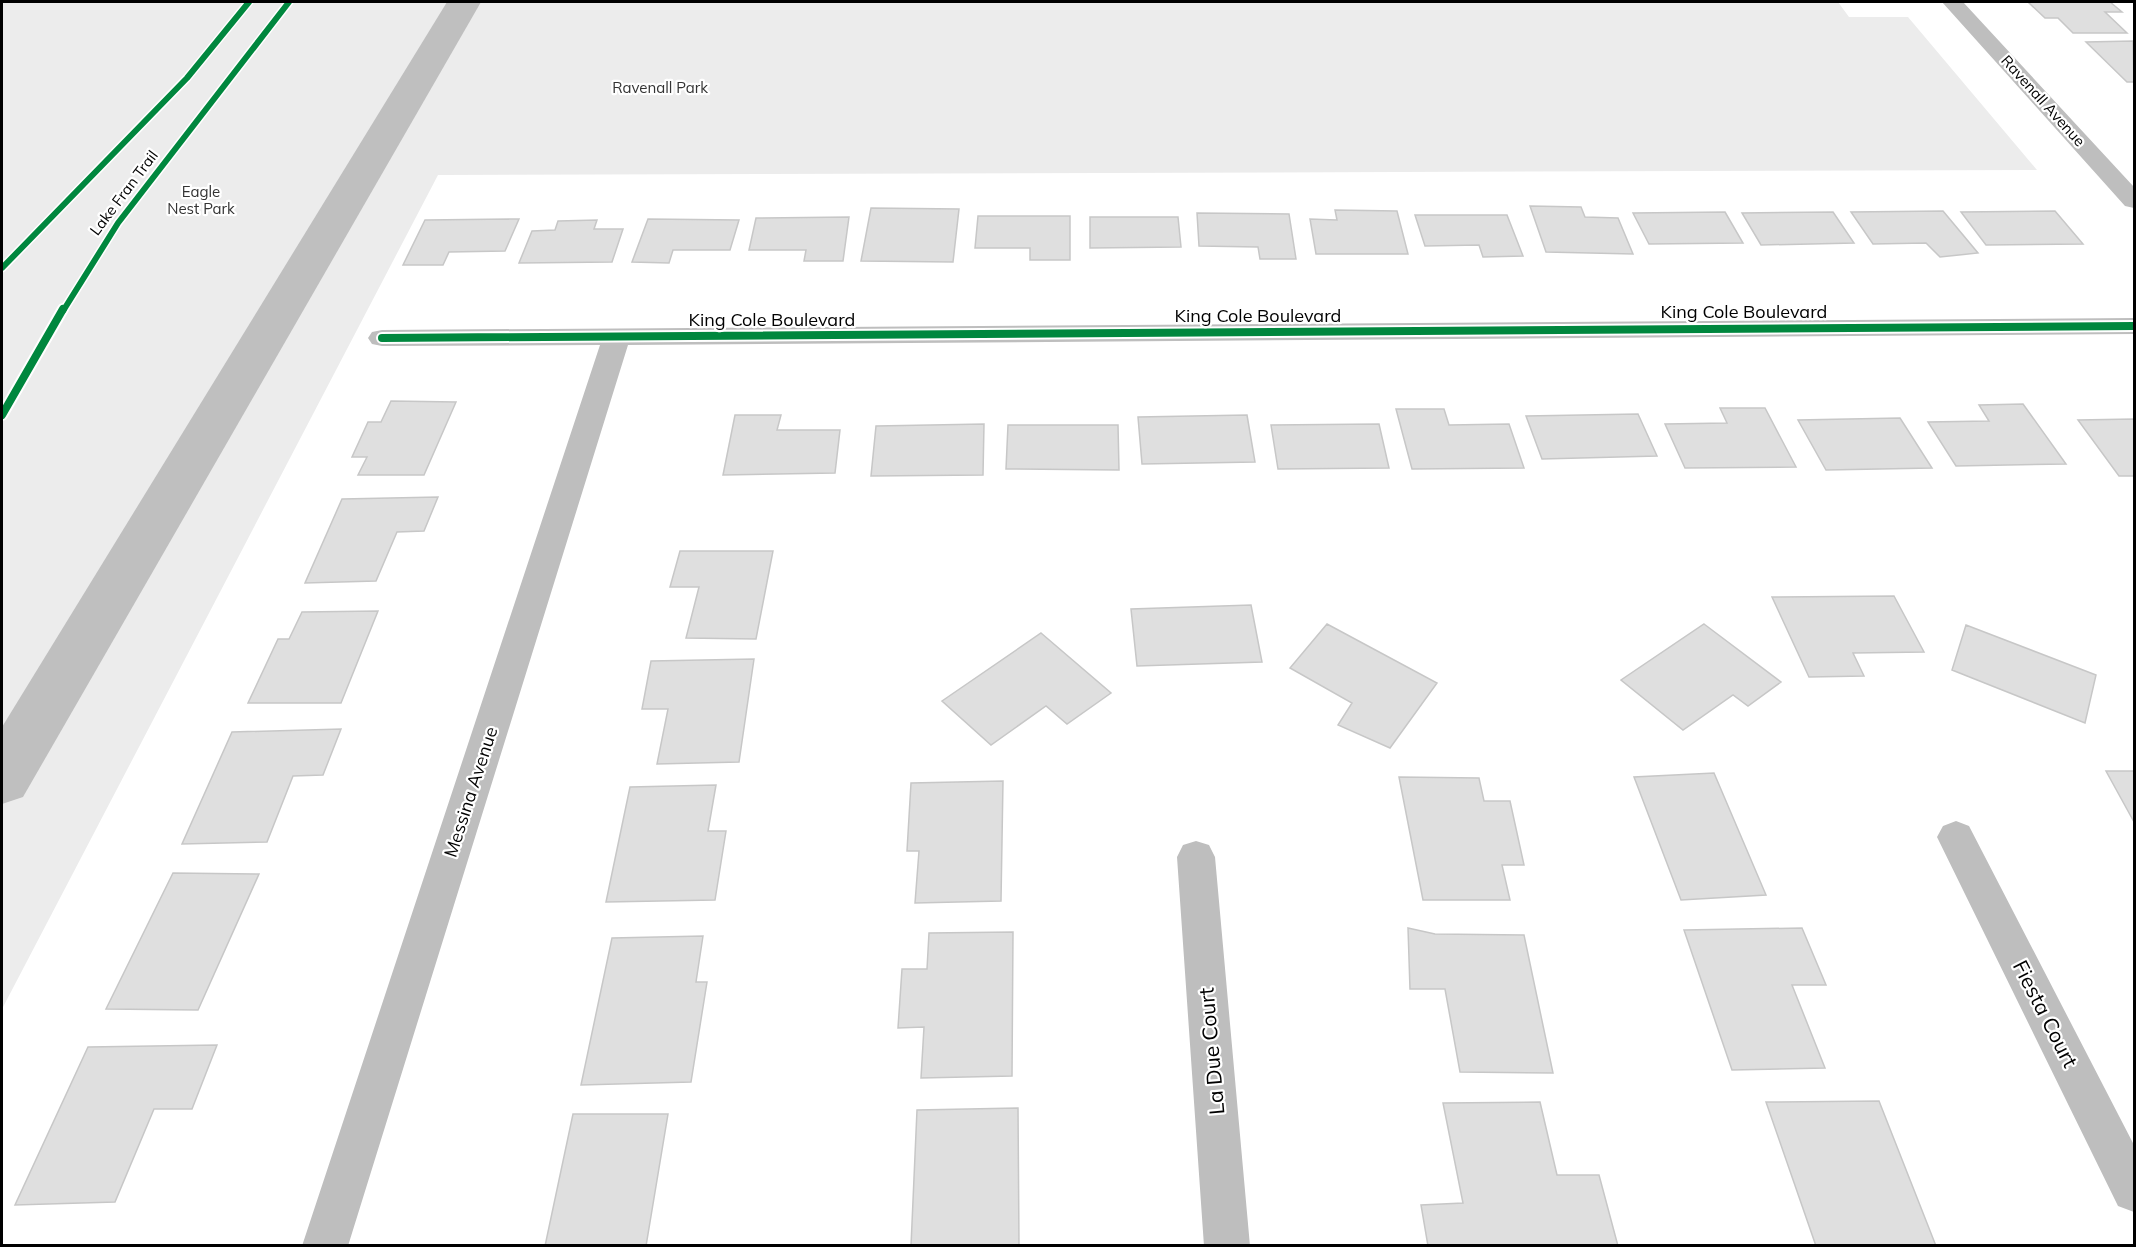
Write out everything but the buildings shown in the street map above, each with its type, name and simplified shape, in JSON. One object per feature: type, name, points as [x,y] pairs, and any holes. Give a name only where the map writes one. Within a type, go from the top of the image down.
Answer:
[{"type":"street","name":"Ravenall Avenue","points":[[1952,2],[2134,201]]},
{"type":"street","name":"King Cole Boulevard","points":[[382,338],[2134,326]]},
{"type":"street","name":"Messina Avenue","points":[[325,1245],[616,338]]},
{"type":"street","name":"Fiesta Court","points":[[1956,837],[2134,1190]]},
{"type":"street","name":"La Due Court","points":[[1196,857],[1227,1245]]},
{"type":"green space","points":[[2,2],[1838,2],[1849,17],[1908,17],[2037,170],[438,175],[2,1009]]},
{"type":"waterway","points":[[2,779],[464,2]]},
{"type":"cycle path","points":[[2,268],[187,78],[249,2]]},
{"type":"cycle path","name":"Lake Fran Trail","points":[[2,415],[80,281],[118,223],[289,2]]},
{"type":"cycle path","points":[[382,338],[2134,326]]},
{"type":"park label","name":"Ravenall Park","points":[[660,88]]},
{"type":"park label","name":"Eagle Nest Park","points":[[201,200]]}]
